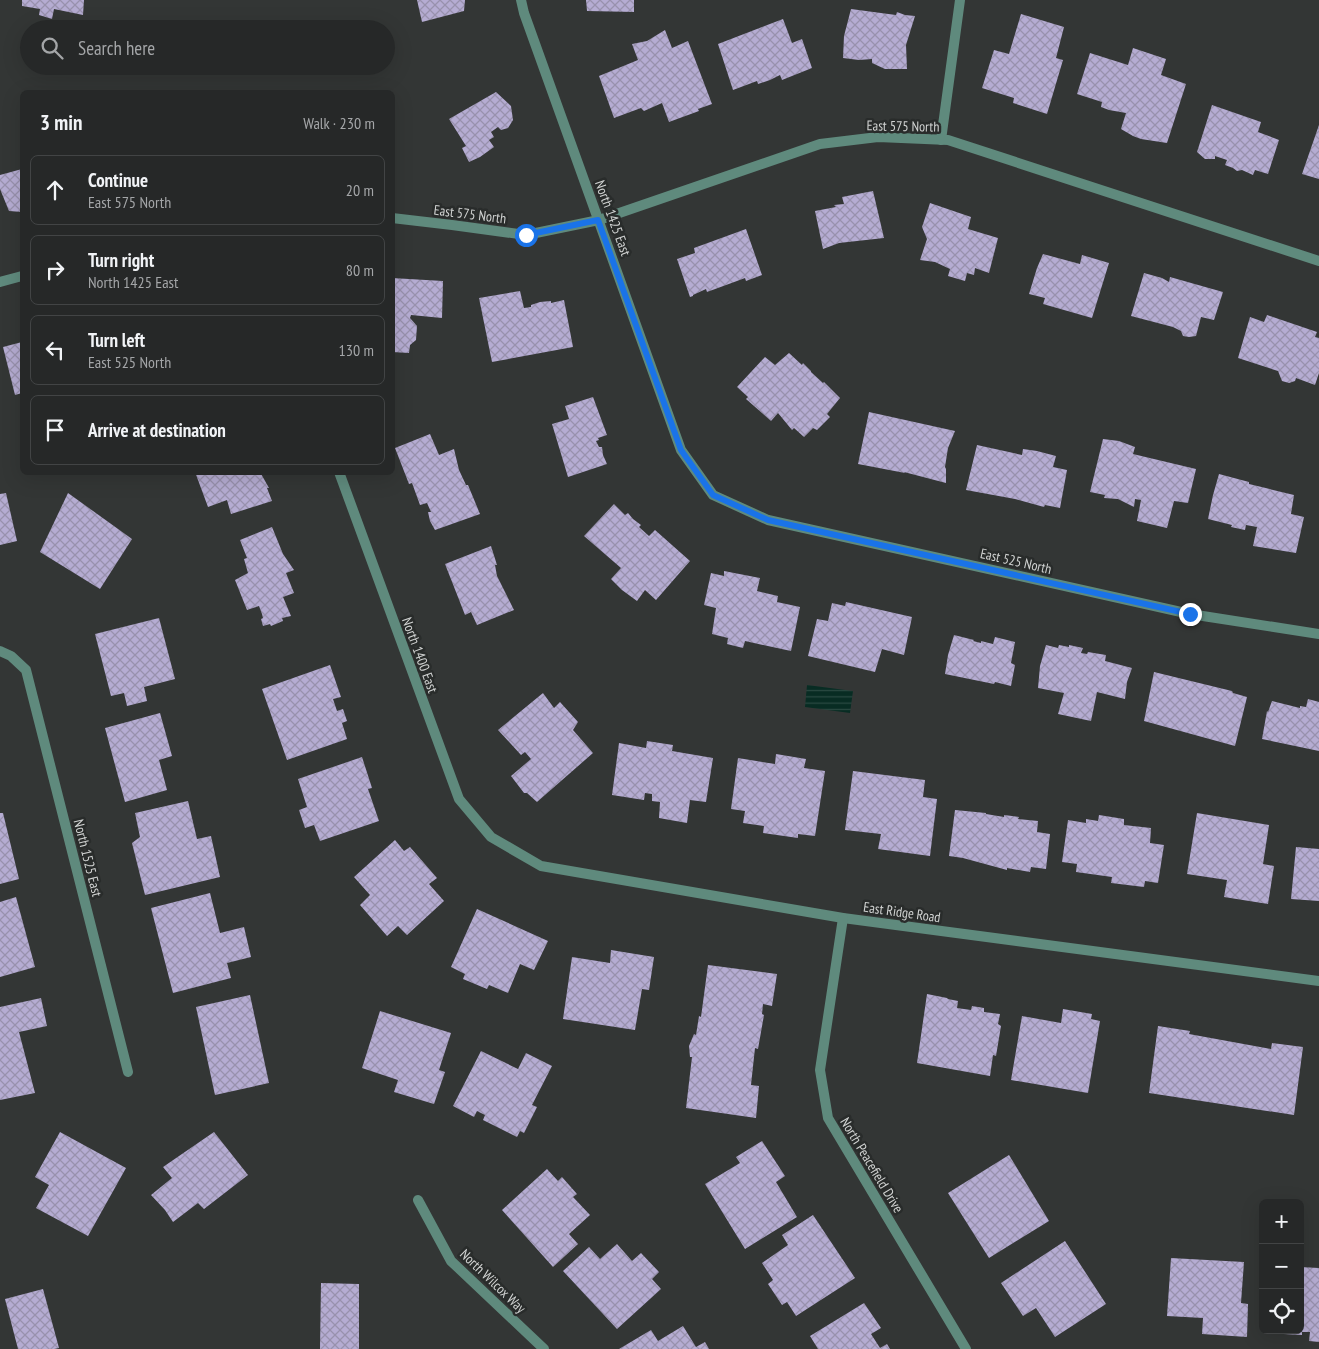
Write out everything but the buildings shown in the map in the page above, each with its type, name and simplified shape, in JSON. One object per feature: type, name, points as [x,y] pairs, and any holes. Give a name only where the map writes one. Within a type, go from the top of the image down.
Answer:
[{"type":"street","name":"North 1425 East","points":[[521,0],[524,13],[681,450],[713,495]]},
{"type":"street","points":[[941,140],[960,0]]},
{"type":"street","name":"East 575 North","points":[[395,218],[526,235],[598,220],[820,144],[878,136],[948,140],[1319,261]]},
{"type":"street","points":[[0,282],[20,277]]},
{"type":"street","name":"North 1400 East","points":[[340,475],[458,799],[491,837]]},
{"type":"street","name":"East 525 North","points":[[713,495],[768,520],[1190,614],[1319,634]]},
{"type":"street","name":"North 1525 East","points":[[0,651],[11,656],[26,670],[128,1072]]},
{"type":"street","name":"East Ridge Road","points":[[491,837],[541,866],[843,918],[1319,980]]},
{"type":"street","name":"North Peacefield Drive","points":[[843,918],[820,1070],[828,1118],[966,1349]]},
{"type":"street","name":"North Wilcox Way","points":[[418,1200],[451,1262],[544,1349]]},
{"type":"shaded area","points":[[807,685],[853,691],[850,713],[805,707]]},
{"type":"route","points":[[526,235],[598,220],[681,450],[713,495],[768,520],[1190,614]]}]
